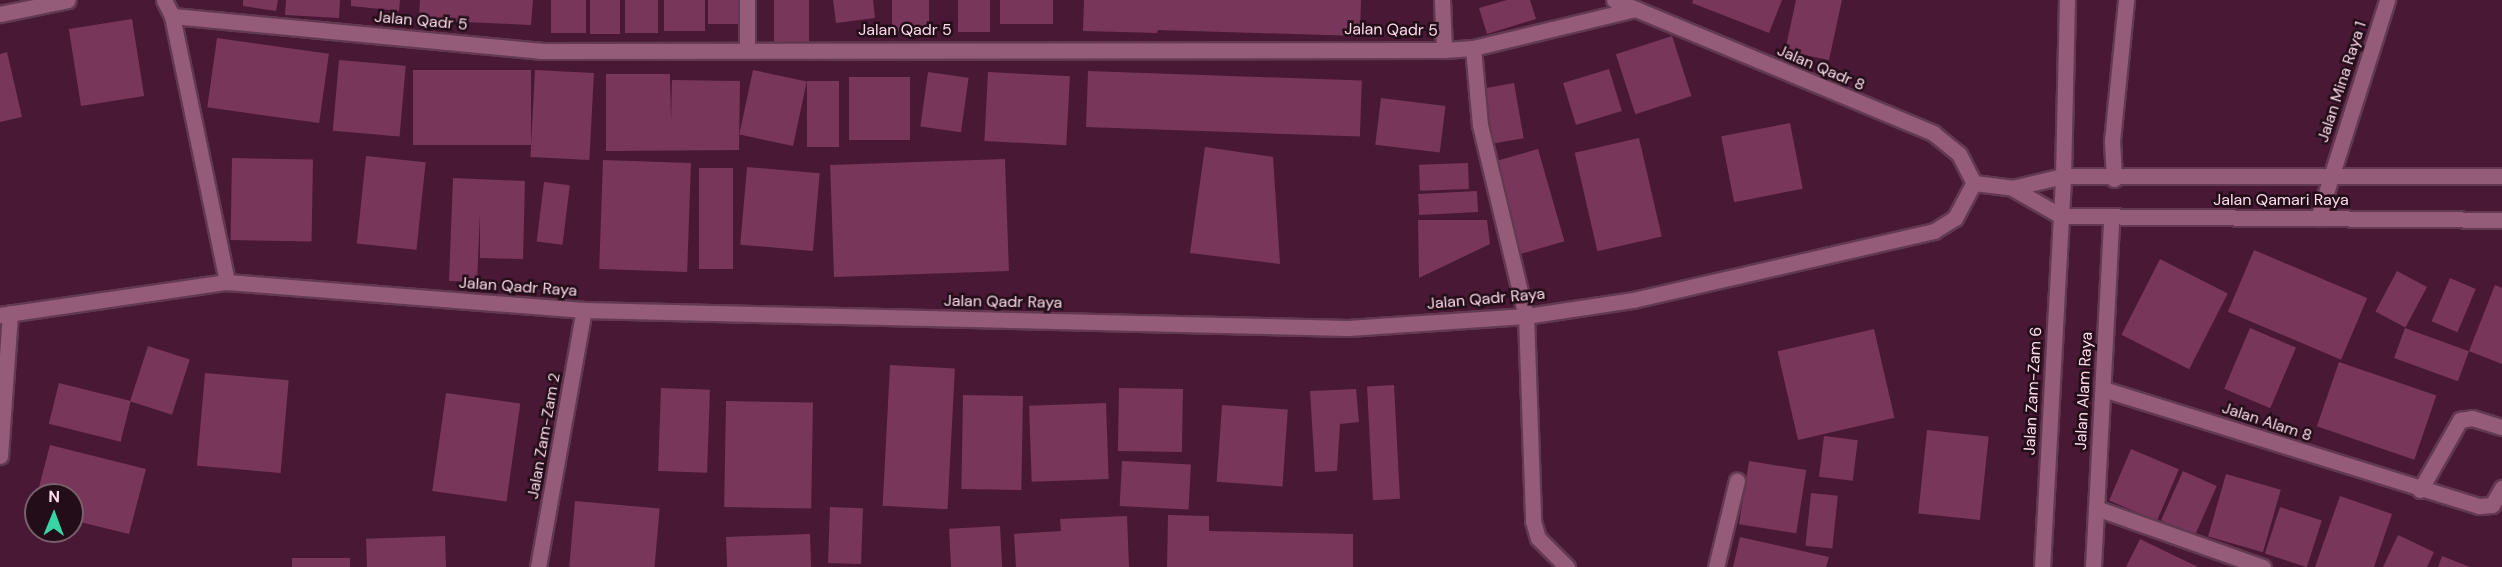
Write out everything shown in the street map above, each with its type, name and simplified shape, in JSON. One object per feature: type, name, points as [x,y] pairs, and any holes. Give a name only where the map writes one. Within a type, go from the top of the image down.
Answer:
[{"type":"street","points":[[0,14],[68,0]]},
{"type":"street","points":[[165,0],[171,16],[227,282]]},
{"type":"street","points":[[747,0],[747,48]]},
{"type":"street","points":[[1442,0],[1444,50]]},
{"type":"street","name":"Jalan Qadr 8","points":[[1614,0],[1933,133],[1959,154],[1974,183]]},
{"type":"street","name":"Jalan Zam-Zam 6","points":[[2042,567],[2063,176],[2067,0]]},
{"type":"street","points":[[2114,179],[2112,141],[2126,0]]},
{"type":"street","name":"Jalan Mina Raya 1","points":[[2318,218],[2387,0]]},
{"type":"street","name":"Jalan Qadr 5","points":[[171,16],[540,51],[747,48],[1444,50],[1473,48],[1635,9]]},
{"type":"street","points":[[1473,48],[1480,125],[1526,316],[1533,521],[1538,538],[1567,567]]},
{"type":"street","name":"Jalan Qamari Raya","points":[[2012,188],[2063,176],[2114,179],[2331,175],[2502,176]]},
{"type":"street","points":[[1974,183],[2012,188],[2061,216]]},
{"type":"street","name":"Jalan Qadr Raya","points":[[5,314],[227,282],[584,310],[1348,328],[1526,316],[1633,300],[1934,231],[1954,218],[1974,183]]},
{"type":"street","name":"Jalan Qamari Raya","points":[[2061,216],[2502,220]]},
{"type":"street","name":"Jalan Alam Raya","points":[[2093,567],[2111,218]]},
{"type":"street","name":"Jalan Zam-Zam 2","points":[[538,567],[584,310]]},
{"type":"street","points":[[0,456],[5,314]]},
{"type":"street","name":"Jalan Alam 8","points":[[2103,388],[2420,490],[2484,508],[2492,505],[2502,488]]},
{"type":"street","points":[[2420,490],[2460,420],[2472,418],[2502,427]]},
{"type":"street","points":[[1716,567],[1737,480]]},
{"type":"street","points":[[2096,508],[2263,567]]},
{"type":"building","points":[[243,0],[278,0],[276,11],[243,6]]},
{"type":"building","points":[[286,0],[340,0],[339,18],[285,15]]},
{"type":"building","points":[[351,0],[400,0],[399,11],[351,6]]},
{"type":"building","points":[[420,0],[533,0],[531,25],[419,20]]},
{"type":"building","points":[[551,0],[586,0],[586,33],[551,33]]},
{"type":"building","points":[[590,0],[620,0],[620,34],[590,34]]},
{"type":"building","points":[[625,0],[658,0],[658,33],[625,33]]},
{"type":"building","points":[[664,0],[705,0],[705,31],[664,31]]},
{"type":"building","points":[[708,0],[739,0],[739,24],[708,24]]},
{"type":"building","points":[[774,0],[809,0],[809,43],[774,43]]},
{"type":"building","points":[[833,0],[873,0],[875,18],[836,23]]},
{"type":"building","points":[[892,0],[929,0],[929,31],[892,31]]},
{"type":"building","points":[[958,0],[990,0],[990,32],[958,32]]},
{"type":"building","points":[[1000,0],[1053,0],[1053,24],[1000,24]]},
{"type":"building","points":[[1084,0],[1361,0],[1360,36],[1158,30],[1157,33],[1083,31]]},
{"type":"building","points":[[1507,0],[1530,0],[1536,19],[1487,34],[1479,8]]},
{"type":"building","points":[[1693,0],[1782,0],[1769,33],[1692,3]]},
{"type":"building","points":[[1796,0],[1842,0],[1829,60],[1785,51]]},
{"type":"building","points":[[132,19],[144,96],[81,106],[69,29]]},
{"type":"building","points":[[1672,36],[1691,96],[1635,114],[1616,54]]},
{"type":"building","points":[[217,38],[329,54],[319,123],[207,107]]},
{"type":"building","points":[[7,52],[22,117],[0,122],[0,54]]},
{"type":"building","points":[[339,60],[406,66],[400,137],[333,131]]},
{"type":"building","points":[[1609,69],[1622,111],[1576,125],[1563,83]]},
{"type":"building","points":[[413,70],[531,70],[531,145],[413,145]]},
{"type":"building","points":[[535,70],[594,73],[589,160],[530,157]]},
{"type":"building","points":[[753,70],[807,81],[793,146],[739,135]]},
{"type":"building","points":[[1088,71],[1362,81],[1360,137],[1086,127]]},
{"type":"building","points":[[928,72],[969,78],[961,132],[920,126]]},
{"type":"building","points":[[988,72],[1070,76],[1066,145],[984,141]]},
{"type":"building","points":[[606,74],[670,74],[671,120],[672,80],[740,81],[739,150],[606,151]]},
{"type":"building","points":[[849,77],[910,77],[910,140],[849,140]]},
{"type":"building","points":[[807,81],[839,81],[839,147],[807,147]]},
{"type":"building","points":[[1514,83],[1524,138],[1490,144],[1481,89]]},
{"type":"building","points":[[1381,98],[1446,106],[1440,153],[1375,145]]},
{"type":"building","points":[[1790,123],[1803,189],[1734,202],[1721,136]]},
{"type":"building","points":[[1639,138],[1662,236],[1597,251],[1575,153]]},
{"type":"building","points":[[1205,147],[1273,157],[1280,264],[1190,253]]},
{"type":"building","points":[[1538,149],[1564,241],[1516,255],[1490,163]]},
{"type":"building","points":[[366,156],[426,162],[416,250],[357,244]]},
{"type":"building","points":[[232,158],[313,159],[312,241],[231,240]]},
{"type":"building","points":[[1005,159],[1009,271],[834,277],[830,165]]},
{"type":"building","points":[[603,160],[691,163],[687,272],[599,269]]},
{"type":"building","points":[[1468,163],[1469,189],[1420,191],[1419,165]]},
{"type":"building","points":[[747,167],[820,173],[813,251],[740,245]]},
{"type":"building","points":[[699,168],[733,168],[733,269],[699,269]]},
{"type":"building","points":[[453,178],[525,181],[523,259],[480,258],[480,214],[477,282],[449,281]]},
{"type":"building","points":[[544,182],[570,185],[562,245],[537,242]]},
{"type":"building","points":[[1477,191],[1478,212],[1419,215],[1418,194]]},
{"type":"building","points":[[1418,220],[1487,220],[1490,244],[1419,278]]},
{"type":"building","points":[[2254,250],[2367,298],[2341,360],[2228,312]]},
{"type":"building","points":[[2160,259],[2228,294],[2189,369],[2121,335]]},
{"type":"building","points":[[2397,271],[2427,287],[2405,328],[2375,312]]},
{"type":"building","points":[[2450,278],[2476,289],[2457,332],[2432,321]]},
{"type":"building","points":[[2495,285],[2502,288],[2502,364],[2469,351]]},
{"type":"building","points":[[2250,328],[2296,348],[2270,408],[2224,389]]},
{"type":"building","points":[[2405,328],[2469,351],[2458,381],[2394,358]]},
{"type":"building","points":[[1874,329],[1894,418],[1798,440],[1778,351]]},
{"type":"building","points":[[148,346],[190,360],[172,415],[130,401]]},
{"type":"building","points":[[2339,362],[2436,396],[2414,460],[2317,426]]},
{"type":"building","points":[[890,365],[955,368],[948,509],[883,506]]},
{"type":"building","points":[[205,373],[289,380],[281,473],[197,466]]},
{"type":"building","points":[[59,383],[131,401],[121,442],[49,424]]},
{"type":"building","points":[[1394,385],[1400,499],[1373,500],[1367,386]]},
{"type":"building","points":[[661,388],[710,390],[707,473],[658,471]]},
{"type":"building","points":[[1119,388],[1183,389],[1182,452],[1118,451]]},
{"type":"building","points":[[1356,389],[1359,422],[1340,424],[1337,471],[1315,472],[1310,391]]},
{"type":"building","points":[[446,393],[520,403],[506,501],[432,491]]},
{"type":"building","points":[[963,395],[1023,396],[1021,490],[961,489]]},
{"type":"building","points":[[726,401],[813,403],[811,509],[724,507]]},
{"type":"building","points":[[1106,403],[1109,479],[1032,482],[1029,406]]},
{"type":"building","points":[[1222,405],[1288,410],[1282,486],[1217,482]]},
{"type":"building","points":[[1927,430],[1989,436],[1980,520],[1918,514]]},
{"type":"building","points":[[1824,436],[1858,440],[1853,481],[1819,477]]},
{"type":"building","points":[[50,445],[146,469],[129,534],[84,523],[84,483],[40,483]]},
{"type":"building","points":[[2131,449],[2179,469],[2157,521],[2109,501]]},
{"type":"building","points":[[1122,461],[1191,465],[1189,510],[1120,506]]},
{"type":"building","points":[[1749,461],[1806,470],[1796,533],[1739,524]]},
{"type":"building","points":[[2183,471],[2217,486],[2195,535],[2161,520]]},
{"type":"building","points":[[2226,474],[2281,490],[2263,552],[2208,536]]},
{"type":"building","points":[[1811,493],[1838,496],[1832,549],[1805,546]]},
{"type":"building","points":[[2340,496],[2392,514],[2374,567],[2315,567]]},
{"type":"building","points":[[575,501],[660,508],[655,567],[569,567]]},
{"type":"building","points":[[830,507],[863,508],[861,564],[828,563]]},
{"type":"building","points":[[2280,507],[2322,521],[2307,567],[2265,554]]},
{"type":"building","points":[[1168,515],[1209,516],[1209,531],[1353,534],[1353,567],[1167,567]]},
{"type":"building","points":[[1127,516],[1129,567],[1016,567],[1014,534],[1061,531],[1060,519]]},
{"type":"building","points":[[1000,526],[1002,567],[951,567],[949,529]]},
{"type":"building","points":[[810,534],[811,567],[727,567],[726,537]]},
{"type":"building","points":[[2398,535],[2434,552],[2427,567],[2383,567]]},
{"type":"building","points":[[445,536],[446,567],[367,567],[366,539]]},
{"type":"building","points":[[1740,537],[1829,557],[1826,567],[1733,567]]},
{"type":"building","points":[[2140,539],[2198,567],[2126,567]]},
{"type":"building","points":[[2442,556],[2470,567],[2438,567]]},
{"type":"building","points":[[292,558],[350,558],[350,567],[292,567]]}]
